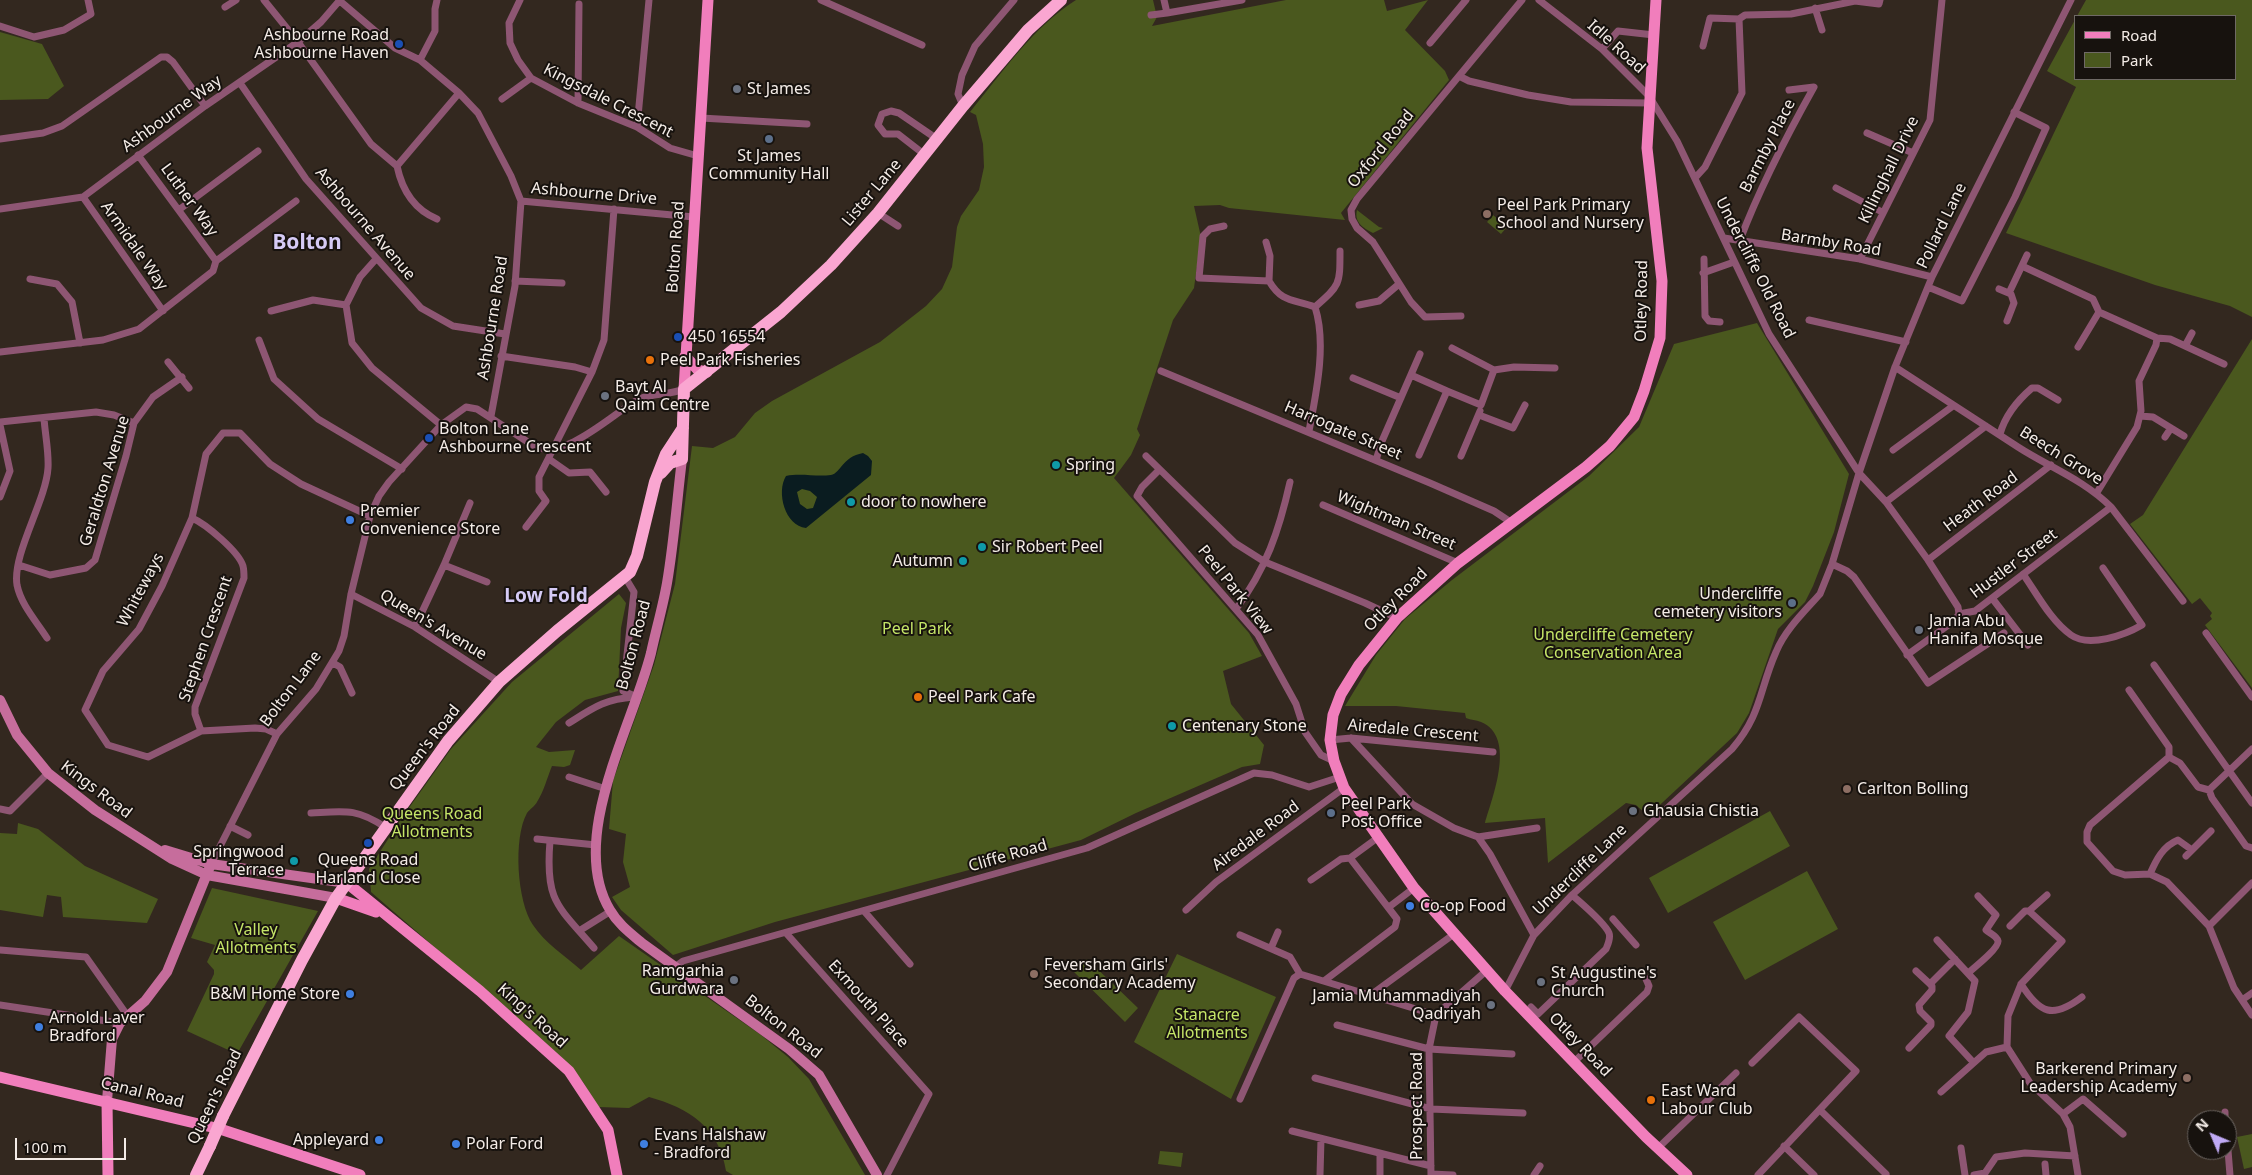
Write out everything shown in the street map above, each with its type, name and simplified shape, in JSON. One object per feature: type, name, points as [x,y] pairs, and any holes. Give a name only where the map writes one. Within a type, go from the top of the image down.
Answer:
[{"type":"highway","name":"Lister Lane","points":[[684,389],[781,312],[831,265],[878,212],[963,106],[1028,30],[1061,0]]},
{"type":"highway","name":"Lister Lane","points":[[684,422],[705,373]]},
{"type":"highway","name":"Bolton Road","points":[[682,459],[684,389]]},
{"type":"highway","name":"Queen's Road","points":[[196,1175],[223,1116],[302,960],[336,898],[385,827],[448,741],[500,682],[557,631],[630,572],[637,556],[654,482],[666,454],[684,422]]},
{"type":"highway","points":[[654,482],[670,463],[682,459]]},
{"type":"main road","name":"Bolton Road","points":[[684,389],[708,0]]},
{"type":"main road","name":"Otley Road","points":[[1656,0],[1647,148],[1662,281],[1660,338],[1655,359],[1634,417],[1610,446],[1586,467],[1458,563],[1397,618],[1358,665],[1341,694],[1333,715],[1330,740],[1334,761],[1342,782],[1414,888],[1504,991],[1658,1148],[1687,1175]]},
{"type":"main road","points":[[685,356],[698,370],[705,373]]},
{"type":"main road","name":"King's Road","points":[[347,883],[382,914],[480,991],[569,1071],[608,1130],[617,1175]]},
{"type":"main road","name":"King's Road","points":[[336,898],[382,914]]},
{"type":"main road","name":"Canal Road","points":[[0,1077],[220,1129],[360,1175]]},
{"type":"main road","points":[[107,1101],[108,1175]]},
{"type":"street","points":[[0,26],[34,36],[64,30],[90,14],[88,0]]},
{"type":"street","points":[[225,7],[236,0]]},
{"type":"street","points":[[264,0],[298,42],[371,144],[397,166],[400,182],[409,198],[423,213],[436,219]]},
{"type":"street","name":"Ashbourne Way","points":[[0,209],[83,197],[204,106],[298,42],[321,22],[340,0]]},
{"type":"street","name":"Ashbourne Road","points":[[340,0],[376,34],[395,48],[420,60],[459,93],[478,113],[511,176],[521,201],[515,282],[504,334],[491,416]]},
{"type":"street","points":[[420,60],[435,31],[437,0]]},
{"type":"street","name":"Kingsdale Crescent","points":[[520,0],[508,23],[510,43],[518,60],[531,78],[578,103],[637,127],[670,148],[698,156]]},
{"type":"street","points":[[637,127],[648,0]]},
{"type":"street","points":[[821,0],[922,45]]},
{"type":"street","points":[[963,106],[958,94],[962,76],[975,46],[1014,0]]},
{"type":"street","points":[[1164,0],[1167,13]]},
{"type":"street","points":[[1151,15],[1242,0]]},
{"type":"street","points":[[1430,43],[1466,0]]},
{"type":"street","name":"Oxford Road","points":[[1461,316],[1425,317],[1411,302],[1378,248],[1357,228],[1352,218],[1351,210],[1357,199],[1522,0]]},
{"type":"street","name":"Idle Road","points":[[1539,0],[1602,49],[1649,100]]},
{"type":"street","points":[[1703,46],[1710,18],[1739,20],[1745,15],[1791,14],[1820,5],[1855,1],[1879,4],[1880,0]]},
{"type":"street","name":"Killinghall Drive","points":[[1860,259],[1930,120],[1942,0]]},
{"type":"street","name":"Pollard Lane","points":[[1859,473],[1895,367],[1932,277],[2070,0]]},
{"type":"street","points":[[578,103],[579,4]]},
{"type":"street","points":[[1820,5],[1822,30]]},
{"type":"street","points":[[1695,178],[1706,167],[1742,93],[1739,20]]},
{"type":"street","points":[[1602,49],[1618,30],[1654,35]]},
{"type":"street","points":[[0,139],[43,133],[62,126],[160,57],[167,57],[173,62],[204,106]]},
{"type":"street","points":[[1459,76],[1469,81],[1520,93],[1571,102],[1649,100]]},
{"type":"street","points":[[502,99],[531,78]]},
{"type":"street","name":"Ashbourne Avenue","points":[[240,83],[306,179],[421,308],[453,326],[504,334]]},
{"type":"street","name":"Barmby Place","points":[[1740,240],[1754,204],[1782,144],[1814,87],[1789,90]]},
{"type":"street","points":[[397,166],[459,93]]},
{"type":"street","name":"Undercliffe Old Road","points":[[1649,100],[1677,141],[1769,334],[1859,473],[1886,502],[1928,560],[1958,607],[1959,614]]},
{"type":"street","points":[[924,155],[898,134],[885,134],[880,130],[878,125],[882,114],[891,111],[900,113],[937,139]]},
{"type":"street","points":[[1928,287],[1962,302],[2015,197],[2046,128],[2014,112]]},
{"type":"street","points":[[701,118],[807,124]]},
{"type":"street","points":[[1867,133],[1913,154]]},
{"type":"street","points":[[180,209],[258,151]]},
{"type":"street","name":"Luther Way","points":[[138,155],[180,209],[216,261]]},
{"type":"street","points":[[1836,188],[1882,212]]},
{"type":"street","name":"Armidale Way","points":[[83,197],[163,312]]},
{"type":"street","points":[[0,352],[103,340],[139,329],[163,312],[212,271],[216,261],[296,201]]},
{"type":"street","name":"Ashbourne Drive","points":[[521,201],[694,217]]},
{"type":"street","points":[[526,527],[546,501],[539,491],[539,477],[592,372],[604,340],[614,209]]},
{"type":"street","points":[[878,212],[898,226]]},
{"type":"street","points":[[1224,226],[1210,229],[1203,236],[1199,278],[1269,281]]},
{"type":"street","name":"Barmby Road","points":[[1724,238],[1860,259],[1932,277]]},
{"type":"street","points":[[1266,242],[1270,256],[1269,281],[1276,292],[1282,298],[1315,307]]},
{"type":"street","points":[[1315,307],[1338,284],[1340,277],[1340,251]]},
{"type":"street","points":[[2009,292],[2027,255]]},
{"type":"street","points":[[376,259],[360,277],[346,305],[352,343],[372,368],[440,425]]},
{"type":"street","points":[[1704,259],[1705,316],[1709,320],[1720,322]]},
{"type":"street","points":[[1703,273],[1734,262]]},
{"type":"street","points":[[2022,266],[2093,299],[2099,312],[2157,338],[2170,339],[2224,364]]},
{"type":"street","points":[[30,279],[56,284],[72,302],[80,343]]},
{"type":"street","points":[[515,282],[562,283]]},
{"type":"street","points":[[1359,305],[1380,301],[1399,284]]},
{"type":"street","points":[[1999,289],[2012,294],[2014,304],[2007,320]]},
{"type":"street","points":[[271,311],[313,300],[346,305]]},
{"type":"street","points":[[1309,431],[1316,396],[1321,334],[1315,307]]},
{"type":"street","points":[[2078,347],[2099,312]]},
{"type":"street","points":[[1809,320],[1906,342]]},
{"type":"street","points":[[2185,346],[2192,333]]},
{"type":"street","points":[[2096,494],[2133,434],[2140,416],[2139,381],[2156,345],[2157,338]]},
{"type":"street","points":[[260,340],[274,379],[318,419],[402,469]]},
{"type":"street","points":[[1452,348],[1494,370],[1514,367],[1555,368]]},
{"type":"street","points":[[1376,460],[1382,441],[1420,354]]},
{"type":"street","points":[[501,356],[575,367],[592,372]]},
{"type":"street","points":[[168,362],[189,388]]},
{"type":"street","name":"Beech Grove","points":[[1895,367],[1952,406],[2096,494],[2111,507],[2183,601]]},
{"type":"street","points":[[1461,456],[1479,415],[1494,370]]},
{"type":"street","name":"Harrogate Street","points":[[1160,371],[1309,431],[1494,511],[1512,523]]},
{"type":"street","points":[[1411,375],[1481,405]]},
{"type":"street","name":"Geraldton Avenue","points":[[19,565],[50,576],[86,568],[95,560],[134,423],[153,397],[182,377]]},
{"type":"street","points":[[1353,378],[1401,398]]},
{"type":"street","points":[[2000,434],[2003,423],[2022,396],[2032,388],[2038,388],[2058,400]]},
{"type":"street","points":[[552,450],[597,429],[640,399],[684,389]]},
{"type":"street","points":[[1419,455],[1447,391]]},
{"type":"street","points":[[1479,415],[1513,428],[1525,405]]},
{"type":"street","points":[[1893,450],[1952,406]]},
{"type":"street","name":"Bolton Lane","points":[[123,1019],[145,1001],[166,972],[211,864],[277,734],[316,689],[332,663],[344,636],[351,594],[370,516],[379,496],[440,425],[466,407],[477,409],[491,416],[534,446],[543,450],[552,450]]},
{"type":"street","points":[[0,497],[10,471],[0,424],[96,412],[114,415],[134,423]]},
{"type":"street","points":[[2140,416],[2153,417],[2184,436]]},
{"type":"street","points":[[44,418],[48,468],[19,565],[17,584],[22,600],[48,638]]},
{"type":"street","points":[[1886,502],[1986,426]]},
{"type":"street","points":[[2165,437],[2171,428]]},
{"type":"street","name":"Whiteways","points":[[277,734],[266,729],[255,728],[201,731],[148,757],[108,745],[85,710],[103,671],[139,630],[162,586],[192,518],[206,454],[223,433],[240,433],[270,464],[301,484],[370,516]]},
{"type":"street","points":[[1146,456],[1235,543],[1265,562],[1397,618]]},
{"type":"street","points":[[549,459],[569,473],[590,472],[606,492]]},
{"type":"street","name":"Bolton Road","points":[[682,459],[667,583],[648,663],[614,759],[599,819],[596,845],[600,886],[611,911],[621,925],[642,943],[789,1048],[819,1075],[877,1175]]},
{"type":"street","name":"Heath Road","points":[[1928,560],[2051,465]]},
{"type":"street","name":"Peel Park View","points":[[1159,470],[1142,487],[1137,496],[1258,635],[1296,704],[1305,732],[1321,755],[1334,761]]},
{"type":"street","name":"Undercliffe Lane","points":[[1504,991],[1534,935],[1572,895],[1732,749],[1746,733],[1757,711],[1776,652],[1790,628],[1820,594],[1832,564],[1859,473]]},
{"type":"street","points":[[1236,609],[1253,586],[1278,533],[1290,482]]},
{"type":"street","points":[[415,627],[470,503]]},
{"type":"street","name":"Wightman Street","points":[[1323,505],[1458,563]]},
{"type":"street","name":"Hustler Street","points":[[1907,655],[1954,621],[1959,614],[1975,611],[2111,507]]},
{"type":"street","name":"Stephen Crescent","points":[[192,518],[201,522],[235,552],[243,566],[244,578],[195,707],[195,714],[201,731]]},
{"type":"street","points":[[1832,564],[1847,571],[1854,577],[1928,684],[2004,633]]},
{"type":"street","points":[[444,565],[487,582]]},
{"type":"street","points":[[2023,574],[2052,614],[2072,636],[2083,640],[2103,639],[2128,633],[2142,626],[2103,568]]},
{"type":"street","points":[[625,576],[634,592],[623,691],[637,696]]},
{"type":"street","name":"Queen's Avenue","points":[[351,594],[415,627],[500,682]]},
{"type":"street","points":[[1992,598],[2028,646]]},
{"type":"street","points":[[2206,632],[2252,697]]},
{"type":"street","points":[[332,663],[340,667],[352,693]]},
{"type":"street","points":[[2154,665],[2252,803]]},
{"type":"street","points":[[2130,690],[2169,747],[2169,757],[2090,825],[2086,837],[2089,846],[2113,871],[2125,875],[2150,874],[2167,882],[2209,926],[2228,976],[2252,1015]]},
{"type":"street","points":[[569,723],[594,707],[613,698],[637,696]]},
{"type":"street","name":"Kings Road","points":[[0,700],[17,735],[48,772],[94,810],[172,859],[207,875],[336,898]]},
{"type":"street","points":[[1351,738],[1412,804],[1454,828],[1478,837],[1537,828]]},
{"type":"street","name":"Airedale Crescent","points":[[1330,740],[1351,738],[1493,752]]},
{"type":"street","points":[[2209,790],[2252,749]]},
{"type":"street","points":[[2169,757],[2180,763],[2198,787],[2209,790]]},
{"type":"street","points":[[1,808],[10,811],[48,772]]},
{"type":"street","name":"Cliffe Road","points":[[676,966],[683,961],[1087,848],[1254,773],[1272,775],[1309,787],[1342,782]]},
{"type":"street","points":[[569,777],[606,789]]},
{"type":"street","name":"Airedale Road","points":[[1186,910],[1216,882],[1342,782]]},
{"type":"street","points":[[2209,790],[2212,798],[2246,846],[2252,848]]},
{"type":"street","points":[[311,813],[354,811],[368,816],[385,827]]},
{"type":"street","points":[[230,826],[248,836]]},
{"type":"street","points":[[2186,856],[2211,832]]},
{"type":"street","points":[[1311,880],[1341,859],[1350,858],[1380,836]]},
{"type":"street","points":[[1478,837],[1490,854],[1534,935]]},
{"type":"street","points":[[537,839],[596,845]]},
{"type":"street","points":[[550,841],[549,884],[556,903],[594,948]]},
{"type":"street","points":[[2150,874],[2156,858],[2173,842],[2183,841],[2192,850]]},
{"type":"street","name":"Kings Road","points":[[150,845],[211,864],[347,883]]},
{"type":"street","points":[[1324,981],[1395,927],[1397,919],[1350,858]]},
{"type":"street","points":[[2209,926],[2252,883]]},
{"type":"street","points":[[1389,907],[1414,888]]},
{"type":"street","points":[[1531,1007],[1538,1014],[1606,948],[1610,941],[1609,933],[1572,895]]},
{"type":"street","points":[[2010,926],[2025,911],[2029,911],[2047,895]]},
{"type":"street","points":[[1968,973],[1995,950],[1998,943],[1996,938],[1986,930],[1996,915],[1978,896]]},
{"type":"street","points":[[579,931],[611,911]]},
{"type":"street","points":[[864,911],[910,964]]},
{"type":"street","points":[[2029,911],[2062,941],[2021,984],[2008,1016],[2007,1047],[2030,1083],[2063,1114],[2070,1127],[2078,1175]]},
{"type":"street","points":[[1609,933],[1616,922],[1636,945]]},
{"type":"street","points":[[1271,948],[1278,932]]},
{"type":"street","name":"Exmouth Place","points":[[786,933],[929,1094],[887,1175]]},
{"type":"street","points":[[1372,994],[1454,934]]},
{"type":"street","points":[[1240,935],[1290,957],[1300,974],[1372,994],[1436,1015],[1486,971]]},
{"type":"street","points":[[1937,940],[1975,981],[1969,1010],[1949,1036],[1973,1062]]},
{"type":"street","points":[[0,950],[86,957],[123,1019]]},
{"type":"street","points":[[1930,984],[1955,959]]},
{"type":"street","points":[[1909,1048],[1931,1025],[1931,1022],[1920,1011],[1918,1005],[1932,990],[1932,986],[1916,971]]},
{"type":"street","points":[[1240,1099],[1294,978],[1300,974]]},
{"type":"street","points":[[1574,1062],[1647,992],[1649,986],[1646,979]]},
{"type":"street","points":[[2021,984],[2032,1002],[2044,1010],[2067,1008],[2082,997]]},
{"type":"street","points":[[2242,1000],[2252,993]]},
{"type":"street","points":[[0,1004],[123,1019]]},
{"type":"street","name":"Prospect Road","points":[[1431,1172],[1429,1049],[1436,1015]]},
{"type":"street","points":[[1752,1063],[1800,1017],[1856,1071],[1758,1175]]},
{"type":"street","points":[[107,1101],[112,1039],[123,1019]]},
{"type":"street","points":[[1337,1025],[1429,1049],[1512,1054]]},
{"type":"street","points":[[1941,1092],[1986,1052],[2007,1047]]},
{"type":"street","points":[[1658,1148],[1736,1073]]},
{"type":"street","points":[[1315,1078],[1431,1109],[1522,1113]]},
{"type":"street","points":[[2063,1114],[2083,1099],[2123,1134]]},
{"type":"street","points":[[1820,1110],[1886,1174]]},
{"type":"street","points":[[1292,1131],[1380,1154],[1431,1172],[1453,1175]]},
{"type":"street","points":[[1320,1175],[1321,1139]]},
{"type":"street","points":[[1784,1146],[1814,1175]]},
{"type":"street","points":[[1961,1148],[1964,1175]]},
{"type":"street","points":[[1974,1175],[1986,1174],[1996,1157],[2026,1153],[2075,1156]]},
{"type":"street","points":[[1380,1154],[1380,1175]]},
{"type":"street","points":[[2229,1160],[2230,1175]]},
{"type":"street","points":[[2045,1164],[2046,1175]]},
{"type":"street","points":[[1534,1175],[1540,1166]]},
{"type":"green space","name":"Peel Park","points":[[1076,0],[1153,0],[1157,17],[1152,26],[1286,0],[1384,0],[1387,11],[1428,0],[1405,30],[1445,71],[1449,80],[1341,213],[1345,220],[1229,208],[1220,205],[1194,206],[1201,237],[1194,288],[1173,320],[1137,429],[1140,435],[1131,455],[1114,478],[1249,633],[1262,656],[1223,671],[1231,704],[1264,745],[1260,764],[1242,767],[1136,813],[1081,840],[775,922],[673,955],[621,910],[612,897],[630,887],[623,862],[626,834],[609,829],[613,781],[654,665],[675,584],[692,446],[713,448],[735,437],[755,413],[772,401],[880,342],[926,306],[942,289],[952,267],[957,227],[961,216],[979,190],[984,167],[983,144],[976,115],[970,112],[1032,37],[1060,11]]},
{"type":"green space","points":[[2086,0],[2252,0],[2252,317],[2230,306],[2155,285],[2006,233],[2076,87],[2047,71],[2074,22],[2074,80],[2237,80],[2237,15],[2078,15]]},
{"type":"green space","points":[[0,32],[42,44],[64,86],[48,99],[0,100]]},
{"type":"green space","points":[[1357,210],[1383,228],[1373,233],[1366,229],[1358,221]]},
{"type":"green space","points":[[1493,215],[1507,227],[1501,234],[1487,222]]},
{"type":"green space","name":"Undercliffe Cemetery Conservation Area","points":[[1757,323],[1849,474],[1834,532],[1805,602],[1778,629],[1749,713],[1737,733],[1648,816],[1636,805],[1626,803],[1548,863],[1545,818],[1485,823],[1499,769],[1500,754],[1498,741],[1492,730],[1481,722],[1466,718],[1465,713],[1396,706],[1345,706],[1376,655],[1405,619],[1452,580],[1589,476],[1639,427],[1674,344]]},
{"type":"green space","points":[[2252,339],[2252,688],[2205,625],[2212,619],[2210,616],[2212,613],[2200,598],[2192,604],[2130,524],[2143,515]]},
{"type":"green space","name":"Queens Road Allotments","points":[[619,594],[626,603],[621,628],[618,691],[585,700],[556,722],[536,747],[549,752],[575,750],[570,765],[564,767],[552,766],[544,789],[535,805],[527,813],[523,824],[520,838],[519,870],[523,901],[528,915],[543,938],[581,970],[619,936],[761,1035],[788,1057],[809,1079],[865,1175],[733,1175],[726,1171],[717,1142],[709,1131],[700,1122],[677,1107],[649,1097],[629,1108],[598,1107],[583,1082],[560,1056],[371,892],[369,869],[401,819],[451,749],[512,682]]},
{"type":"green space","points":[[1770,811],[1790,846],[1668,913],[1649,878]]},
{"type":"green space","points":[[18,823],[38,829],[85,866],[158,899],[147,923],[63,917],[61,897],[47,895],[43,917],[0,910],[0,833],[17,834]]},
{"type":"green space","points":[[1807,871],[1838,929],[1745,980],[1713,922]]},
{"type":"green space","name":"Valley Allotments","points":[[212,888],[318,911],[237,1054],[187,1031],[214,974],[214,970],[207,962],[215,945],[191,938]]},
{"type":"green space","name":"Stanacre Allotments","points":[[1177,954],[1276,997],[1231,1099],[1134,1042]]},
{"type":"green space","points":[[1087,959],[1138,1008],[1125,1022],[1074,972]]},
{"type":"green space","points":[[2252,1134],[2252,1167],[2244,1169],[2237,1137]]},
{"type":"green space","points":[[1160,1151],[1183,1153],[1181,1167],[1158,1164]]},
{"type":"shaded area","points":[[863,453],[872,461],[871,475],[806,528],[799,526],[793,521],[784,507],[782,499],[783,483],[786,476],[831,475],[846,461]],"holes":[[[802,489],[810,491],[817,497],[813,508],[807,509],[800,504],[797,492]]]},
{"type":"place","name":"Ashbourne Road Ashbourne Haven","points":[[399,44]]},
{"type":"place","name":"St James","points":[[737,89]]},
{"type":"place","name":"St James Community Hall","points":[[769,139]]},
{"type":"place","name":"Peel Park Primary School and Nursery","points":[[1487,214]]},
{"type":"place","name":"450 16554","points":[[678,337]]},
{"type":"place","name":"Peel Park Fisheries","points":[[650,360]]},
{"type":"place","name":"Bayt Al Qaim Centre","points":[[605,396]]},
{"type":"place","name":"Bolton Lane Ashbourne Crescent","points":[[429,438]]},
{"type":"place","name":"Spring","points":[[1056,465]]},
{"type":"place","name":"door to nowhere","points":[[851,502]]},
{"type":"place","name":"Premier Convenience Store","points":[[350,520]]},
{"type":"place","name":"Sir Robert Peel","points":[[982,547]]},
{"type":"place","name":"Autumn","points":[[963,561]]},
{"type":"place","name":"Undercliffe cemetery visitors","points":[[1792,603]]},
{"type":"place","name":"Jamia Abu Hanifa Mosque","points":[[1919,630]]},
{"type":"place","name":"Peel Park Cafe","points":[[918,697]]},
{"type":"place","name":"Centenary Stone","points":[[1172,726]]},
{"type":"place","name":"Carlton Bolling","points":[[1847,789]]},
{"type":"place","name":"Ghausia Chistia","points":[[1633,811]]},
{"type":"place","name":"Peel Park Post Office","points":[[1331,813]]},
{"type":"place","name":"Queens Road Harland Close","points":[[368,843]]},
{"type":"place","name":"Springwood Terrace","points":[[294,861]]},
{"type":"place","name":"Co-op Food","points":[[1410,906]]},
{"type":"place","name":"Feversham Girls' Secondary Academy","points":[[1034,974]]},
{"type":"place","name":"Ramgarhia Gurdwara","points":[[734,980]]},
{"type":"place","name":"St Augustine's Church","points":[[1541,982]]},
{"type":"place","name":"B&M Home Store","points":[[350,994]]},
{"type":"place","name":"Jamia Muhammadiyah Qadriyah","points":[[1491,1005]]},
{"type":"place","name":"Arnold Laver Bradford","points":[[39,1027]]},
{"type":"place","name":"Barkerend Primary Leadership Academy","points":[[2187,1078]]},
{"type":"place","name":"East Ward Labour Club","points":[[1651,1100]]},
{"type":"place","name":"Appleyard","points":[[379,1140]]},
{"type":"place","name":"Polar Ford","points":[[456,1144]]},
{"type":"place","name":"Evans Halshaw - Bradford","points":[[644,1144]]},
{"type":"district","name":"Bolton","points":[[307,243]]},
{"type":"district","name":"Low Fold","points":[[546,597]]}]
